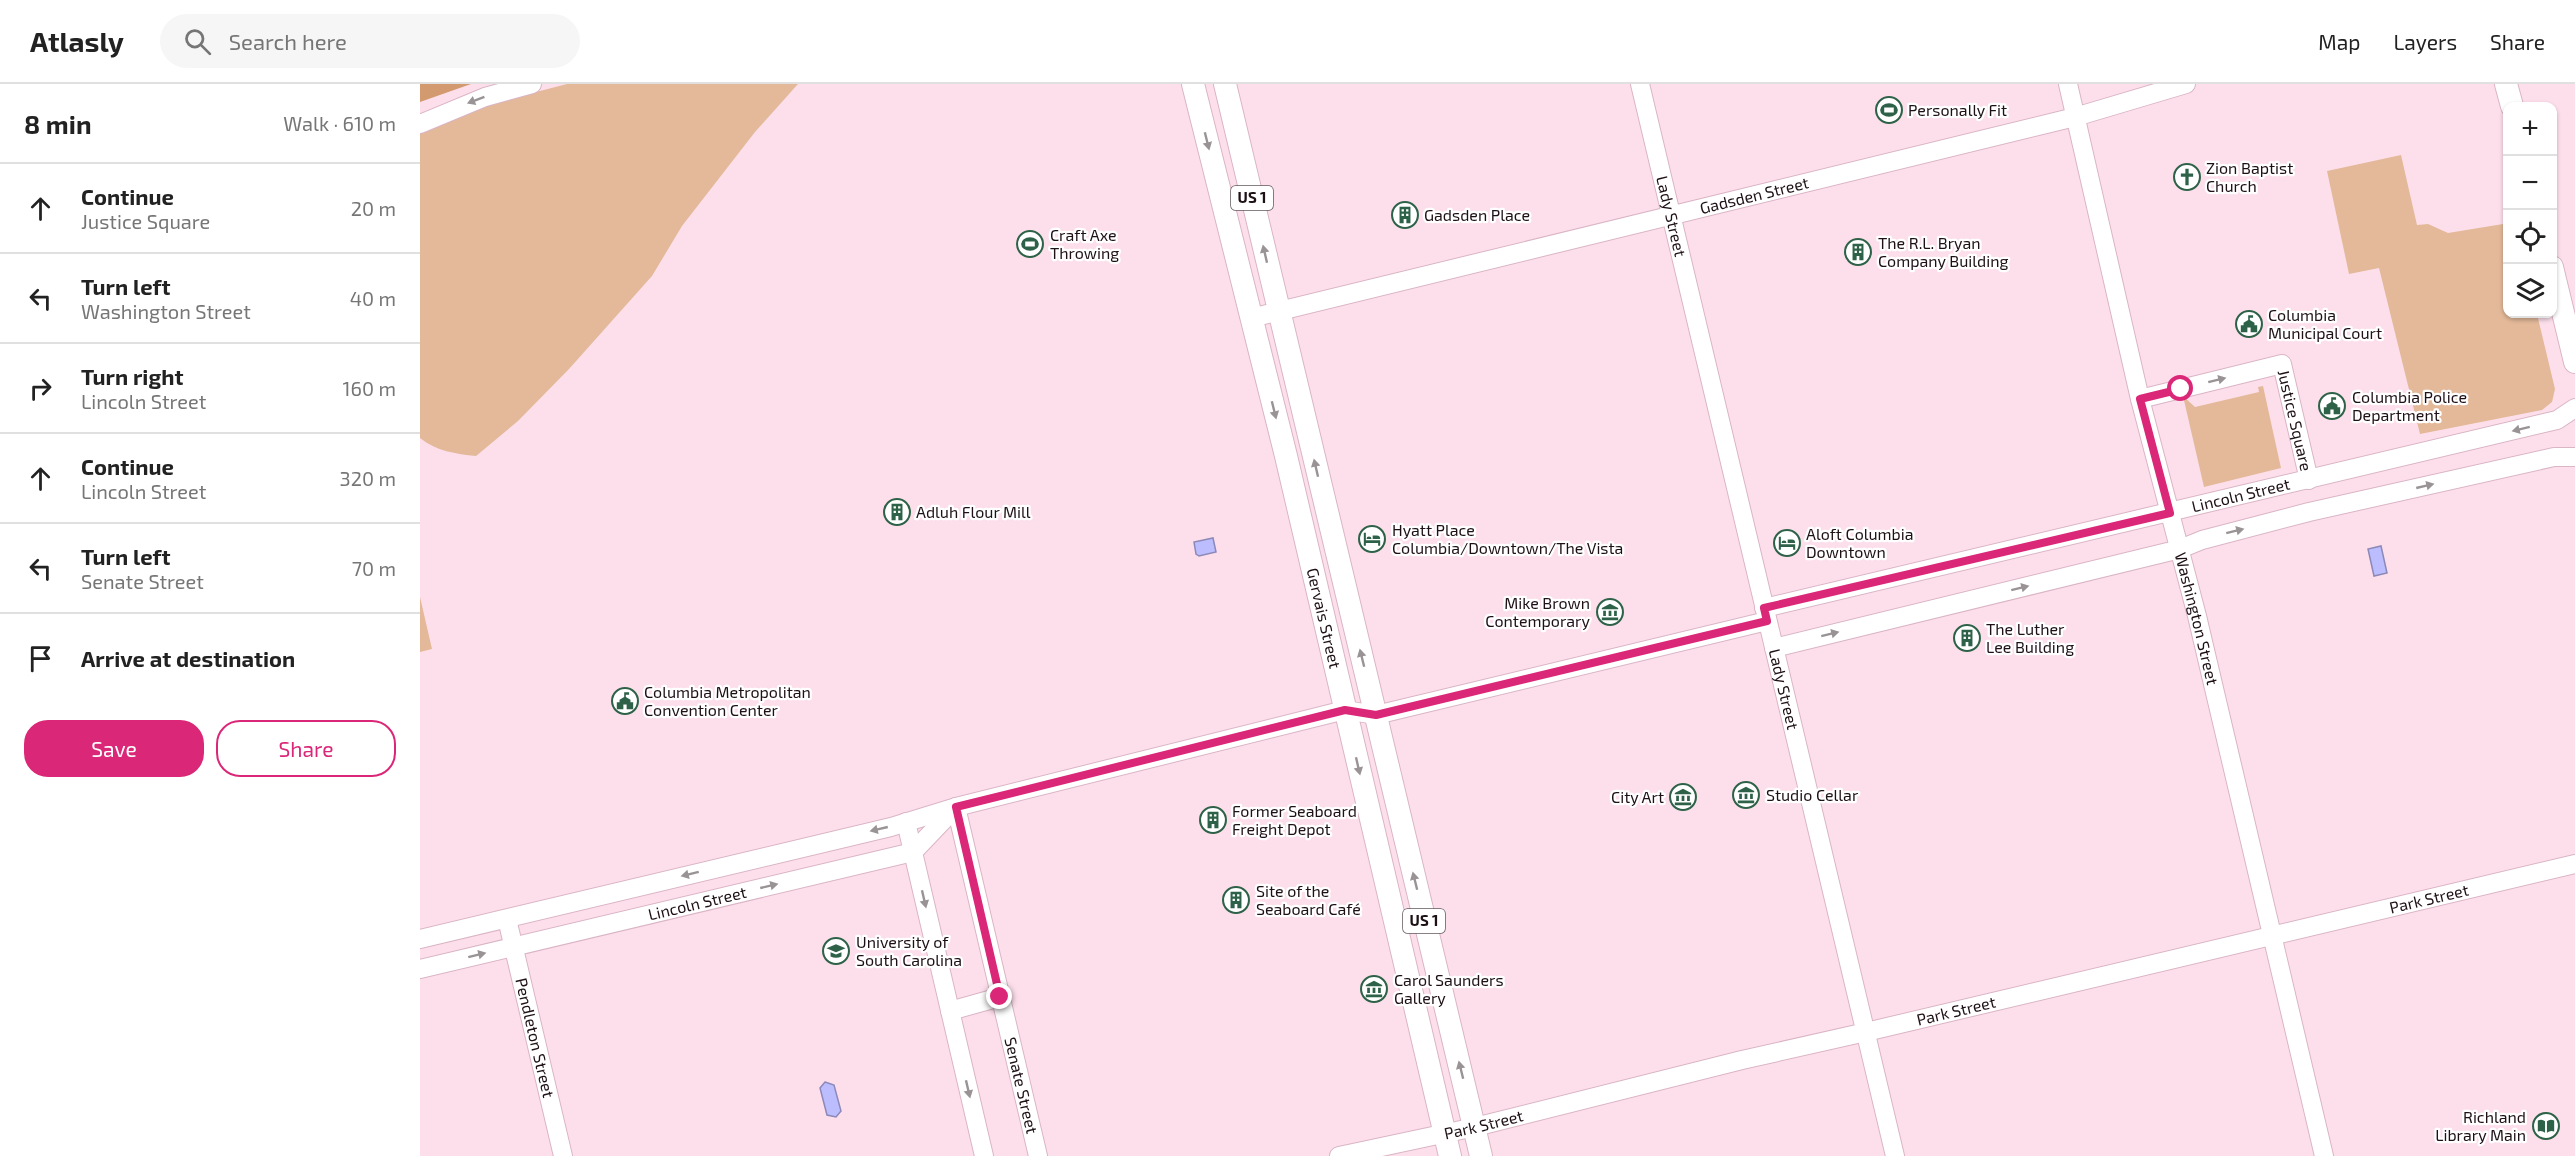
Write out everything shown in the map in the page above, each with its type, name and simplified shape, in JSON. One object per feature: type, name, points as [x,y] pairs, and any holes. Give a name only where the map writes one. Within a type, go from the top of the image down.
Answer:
[{"type":"main road","name":"Gervais Street","points":[[1193,84],[1288,467],[1450,1156]]},
{"type":"main road","name":"Gervais Street","points":[[1225,84],[1481,1156]]},
{"type":"main road","points":[[2506,84],[2511,102]]},
{"type":"main road","points":[[2557,284],[2575,362]]},
{"type":"street","points":[[420,124],[485,97],[532,84]]},
{"type":"street","name":"Lady Street","points":[[1640,84],[1895,1156]]},
{"type":"street","name":"Washington Street","points":[[2068,84],[2140,399],[2180,549],[2324,1156]]},
{"type":"street","name":"Gadsden Street","points":[[1251,318],[2075,117],[2186,84]]},
{"type":"street","name":"Justice Square","points":[[2140,399],[2282,364],[2309,480]]},
{"type":"street","name":"Lincoln Street","points":[[420,939],[906,822],[956,807],[1345,710],[1376,715],[2170,513],[2557,420],[2575,408]]},
{"type":"street","name":"Lincoln Street","points":[[1774,648],[2180,549],[2202,540],[2309,512],[2554,457],[2575,457]]},
{"type":"street","points":[[913,852],[956,807]]},
{"type":"street","name":"Senate Street","points":[[956,807],[1038,1156]]},
{"type":"street","points":[[906,822],[984,1156]]},
{"type":"street","name":"Lincoln Street","points":[[420,969],[913,852]]},
{"type":"street","name":"Park Street","points":[[1339,1156],[1475,1127],[1742,1060],[2575,864]]},
{"type":"street","name":"Pendleton Street","points":[[507,919],[563,1156]]},
{"type":"street","points":[[950,1011],[1000,997]]},
{"type":"shaded area","points":[[420,84],[471,84],[420,102]]},
{"type":"shaded area","points":[[567,84],[798,84],[755,132],[682,226],[652,276],[569,369],[518,421],[476,456],[439,449],[420,438],[420,132],[493,103]]},
{"type":"shaded area","points":[[2401,155],[2417,225],[2428,224],[2448,233],[2503,224],[2503,318],[2538,318],[2555,389],[2552,402],[2542,410],[2420,434],[2379,268],[2349,274],[2327,171]]},
{"type":"shaded area","points":[[2263,386],[2281,468],[2204,487],[2183,396],[2195,407],[2259,392],[2258,387]]},
{"type":"shaded area","points":[[420,597],[432,649],[420,652]]},
{"type":"water","points":[[1213,538],[1216,552],[1199,556],[1196,554],[1194,542]]},
{"type":"water","points":[[2381,546],[2387,573],[2374,576],[2368,549]]},
{"type":"water","points":[[825,1082],[834,1085],[841,1111],[836,1117],[827,1115],[820,1088]]},
{"type":"place","name":"Personally Fit","points":[[1889,110]]},
{"type":"place","name":"Zion Baptist Church","points":[[2187,177]]},
{"type":"place","name":"Gadsden Place","points":[[1405,215]]},
{"type":"place","name":"Craft Axe Throwing","points":[[1030,244]]},
{"type":"place","name":"The R.L. Bryan Company Building","points":[[1858,252]]},
{"type":"place","name":"Columbia Municipal Court","points":[[2249,324]]},
{"type":"place","name":"Columbia Police Department","points":[[2332,406]]},
{"type":"place","name":"Adluh Flour Mill","points":[[897,512]]},
{"type":"place","name":"Hyatt Place Columbia/Downtown/The Vista","points":[[1372,539]]},
{"type":"place","name":"Aloft Columbia Downtown","points":[[1787,543]]},
{"type":"place","name":"Mike Brown Contemporary","points":[[1610,612]]},
{"type":"place","name":"The Luther Lee Building","points":[[1967,638]]},
{"type":"place","name":"Columbia Metropolitan Convention Center","points":[[625,701]]},
{"type":"place","name":"Studio Cellar","points":[[1746,795]]},
{"type":"place","name":"City Art","points":[[1683,797]]},
{"type":"place","name":"Former Seaboard Freight Depot","points":[[1213,820]]},
{"type":"place","name":"Site of the Seaboard Café","points":[[1236,900]]},
{"type":"place","name":"University of South Carolina","points":[[836,951]]},
{"type":"place","name":"Carol Saunders Gallery","points":[[1374,989]]},
{"type":"place","name":"Richland Library Main","points":[[2546,1126]]},
{"type":"route","points":[[1000,997],[956,807],[1345,710],[1376,715],[1767,621],[1764,608],[2170,513],[2140,399],[2181,389]]}]
